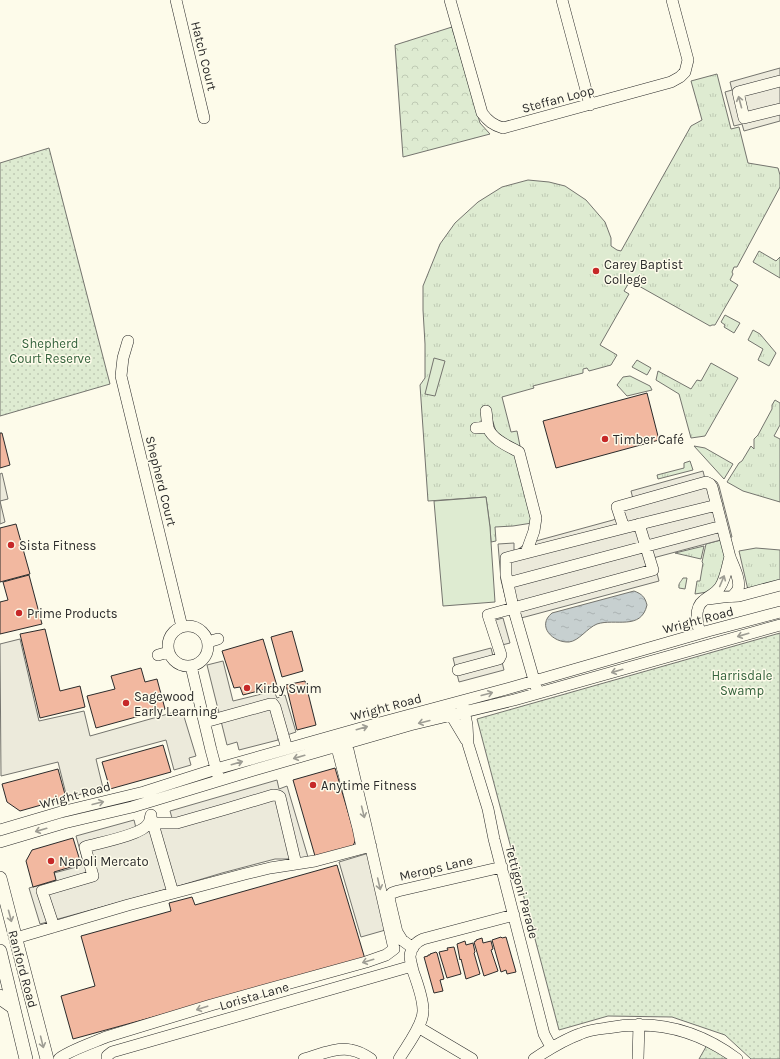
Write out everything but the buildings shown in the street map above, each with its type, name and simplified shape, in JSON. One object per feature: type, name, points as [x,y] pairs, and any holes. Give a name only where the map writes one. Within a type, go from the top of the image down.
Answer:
[{"type":"main road","name":"Ranford Road","points":[[0,878],[47,1059]]},
{"type":"main road","name":"Ranford Road","points":[[0,951],[2,971],[14,1009],[26,1059]]},
{"type":"street","name":"Hatch Court","points":[[176,0],[204,118]]},
{"type":"street","name":"Steffan Loop","points":[[450,0],[482,113],[488,121],[503,128],[671,82],[680,77],[685,72],[688,60],[672,0]]},
{"type":"street","points":[[562,0],[590,104]]},
{"type":"street","points":[[780,81],[738,92],[744,118],[780,109]]},
{"type":"street","name":"Shepherd Court","points":[[128,342],[123,358],[120,376],[182,627]]},
{"type":"street","points":[[486,411],[488,427],[491,433],[497,440],[519,452],[536,518],[534,531],[526,553]]},
{"type":"street","points":[[476,428],[488,427]]},
{"type":"street","points":[[624,528],[617,507],[706,482],[710,484],[712,486],[730,557],[735,567],[739,584],[738,589],[732,597]]},
{"type":"street","points":[[538,693],[513,608],[506,575],[506,558],[717,505]]},
{"type":"street","points":[[458,670],[498,659],[501,655],[488,615],[652,570],[640,524]]},
{"type":"street","points":[[508,583],[722,526]]},
{"type":"street","points":[[709,645],[704,632],[697,624],[698,607],[702,601],[716,592],[721,586],[730,557]]},
{"type":"street","points":[[706,599],[739,596],[780,586]]},
{"type":"street","name":"Wright Road","points":[[0,830],[147,803],[220,781],[340,740],[463,706],[534,681],[704,632],[780,612]]},
{"type":"street","name":"Wright Road","points":[[463,706],[514,700],[780,625]]},
{"type":"street","points":[[188,626],[195,628],[213,640],[203,660],[198,664],[191,666],[179,664],[174,660],[169,652],[169,641],[172,635],[182,627],[188,626]]},
{"type":"street","points":[[158,656],[169,652]]},
{"type":"street","points":[[191,666],[220,781]]},
{"type":"street","points":[[205,722],[273,704],[287,749]]},
{"type":"street","name":"Tettigoni Parade","points":[[463,706],[468,744],[488,809],[544,1034],[551,1047]]},
{"type":"street","name":"Tettigoni Parade","points":[[450,710],[468,744]]},
{"type":"street","points":[[59,1059],[92,1042],[106,1037],[211,1005],[386,956],[394,949],[361,850],[340,740]]},
{"type":"street","name":"Wright Road","points":[[0,842],[62,818],[216,769],[287,749],[340,740]]},
{"type":"street","points":[[144,792],[173,893]]},
{"type":"street","points":[[152,819],[177,823],[274,795],[278,796],[296,864]]},
{"type":"street","points":[[54,927],[42,891],[93,876],[85,847],[134,833],[146,827],[152,819]]},
{"type":"street","points":[[16,938],[245,874],[270,868],[315,861],[361,850]]},
{"type":"street","name":"Merops Lane","points":[[413,948],[402,940],[397,932],[389,901],[392,893],[502,867]]},
{"type":"street","points":[[399,1059],[422,1018],[422,1000],[410,956],[416,944],[423,939],[514,915]]},
{"type":"street","name":"Lorista Lane","points":[[107,1059],[107,1056],[112,1052],[412,966]]},
{"type":"street","points":[[0,995],[4,1002],[14,1009]]},
{"type":"street","points":[[638,1059],[639,1024]]},
{"type":"street","points":[[534,1059],[551,1047],[581,1033],[618,1026],[639,1024],[665,1027],[686,1032],[724,1049],[737,1059]]},
{"type":"street","points":[[418,1027],[472,1059]]},
{"type":"street","points":[[304,1059],[335,1050],[344,1049],[360,1053],[371,1059]]},
{"type":"green space","points":[[452,27],[480,123],[490,134],[403,157],[395,45]]},
{"type":"green space","points":[[717,74],[731,129],[739,127],[748,163],[778,168],[780,175],[780,187],[737,267],[734,267],[732,272],[733,274],[730,280],[738,285],[715,325],[710,326],[630,281],[624,291],[629,294],[600,345],[617,355],[611,365],[589,371],[587,368],[583,369],[583,373],[533,386],[534,388],[502,397],[511,432],[517,431],[520,446],[515,447],[497,435],[489,409],[482,420],[477,424],[481,430],[515,454],[532,523],[495,527],[496,541],[491,542],[486,497],[428,501],[420,385],[425,378],[423,286],[440,244],[455,223],[478,202],[502,187],[528,180],[549,182],[565,186],[586,200],[605,222],[611,238],[611,246],[621,251],[691,126],[702,120],[691,81]]},
{"type":"green space","name":"Shepherd Court Reserve","points":[[49,148],[110,384],[0,416],[0,163]]},
{"type":"green space","points":[[759,251],[776,261],[780,257],[780,278],[753,262]]},
{"type":"green space","points":[[725,315],[740,323],[734,333],[724,327],[725,325],[721,322]]},
{"type":"green space","points":[[753,330],[760,334],[776,353],[769,366],[758,360],[763,349],[748,340]]},
{"type":"green space","points":[[434,358],[445,361],[435,396],[425,394]]},
{"type":"green space","points":[[637,360],[651,368],[647,375],[632,367]]},
{"type":"green space","points":[[711,363],[738,378],[705,436],[691,438],[679,394],[656,380],[658,371],[691,389],[697,380],[701,381]]},
{"type":"green space","points":[[630,376],[650,386],[652,390],[627,396],[617,385],[623,377]]},
{"type":"green space","points":[[775,400],[780,403],[780,425],[774,436],[780,439],[780,502],[743,491],[727,482],[751,446],[754,449],[754,439],[758,435],[772,409],[772,405]]},
{"type":"green space","points":[[694,446],[705,448],[733,464],[724,479]]},
{"type":"green space","points":[[690,461],[693,470],[658,479],[657,475],[684,468],[684,463]]},
{"type":"green space","points":[[486,497],[490,527],[495,602],[443,606],[434,501]]},
{"type":"green space","points":[[721,540],[725,557],[722,576],[713,589],[707,592],[695,594],[697,581],[700,581],[706,544]]},
{"type":"green space","points":[[704,546],[701,559],[675,553]]},
{"type":"green space","points":[[756,548],[780,550],[780,581],[748,590],[739,551]]},
{"type":"green space","points":[[683,578],[687,578],[685,589],[679,588],[679,584]]},
{"type":"green space","name":"Harrisdale Swamp","points":[[780,633],[780,1059],[751,1059],[725,1035],[672,1017],[608,1016],[559,1030],[477,719]]},
{"type":"green space","points":[[707,1045],[729,1059],[699,1059]]},
{"type":"shaded area","points":[[780,68],[780,121],[744,131],[742,124],[734,126],[725,92],[732,90],[730,82]]},
{"type":"shaded area","points":[[703,471],[705,479],[710,478],[714,480],[719,486],[732,537],[653,558],[659,581],[511,620],[501,580],[498,544],[514,543],[514,551],[516,551],[526,543],[613,520],[617,518],[613,503],[633,499],[631,491]]},
{"type":"shaded area","points":[[2,473],[8,499],[0,501],[0,474]]},
{"type":"shaded area","points":[[0,501],[5,522],[0,524]]},
{"type":"shaded area","points":[[503,618],[510,643],[502,645],[502,662],[504,670],[459,682],[453,658],[491,648],[493,656],[495,655],[488,622]]},
{"type":"shaded area","points":[[20,639],[39,721],[84,711],[90,736],[182,710],[196,756],[189,758],[191,765],[174,770],[166,740],[96,759],[103,788],[67,798],[58,762],[1,776],[0,644]]},
{"type":"shaded area","points":[[223,661],[233,701],[274,691],[277,698],[285,695],[296,732],[278,738],[278,740],[239,750],[237,742],[227,745],[207,665]]},
{"type":"shaded area","points":[[277,780],[279,789],[287,786],[308,857],[300,859],[275,859],[40,924],[29,888],[56,881],[54,873],[84,865],[76,836],[134,820],[136,828],[172,818],[170,811]]},
{"type":"shaded area","points":[[369,853],[389,929],[361,937],[339,862]]},
{"type":"water","points":[[634,591],[643,596],[647,605],[644,613],[633,621],[597,624],[573,641],[569,642],[557,640],[548,633],[546,628],[547,618],[552,613]]},
{"type":"place","name":"Carey Baptist College","points":[[596,271]]},
{"type":"place","name":"Timber Café","points":[[605,439]]},
{"type":"place","name":"Sista Fitness","points":[[11,545]]},
{"type":"place","name":"Prime Products","points":[[19,613]]},
{"type":"place","name":"Kirby Swim","points":[[247,688]]},
{"type":"place","name":"Sagewood Early Learning","points":[[126,703]]},
{"type":"place","name":"Anytime Fitness","points":[[313,785]]},
{"type":"place","name":"Napoli Mercato","points":[[51,861]]}]
